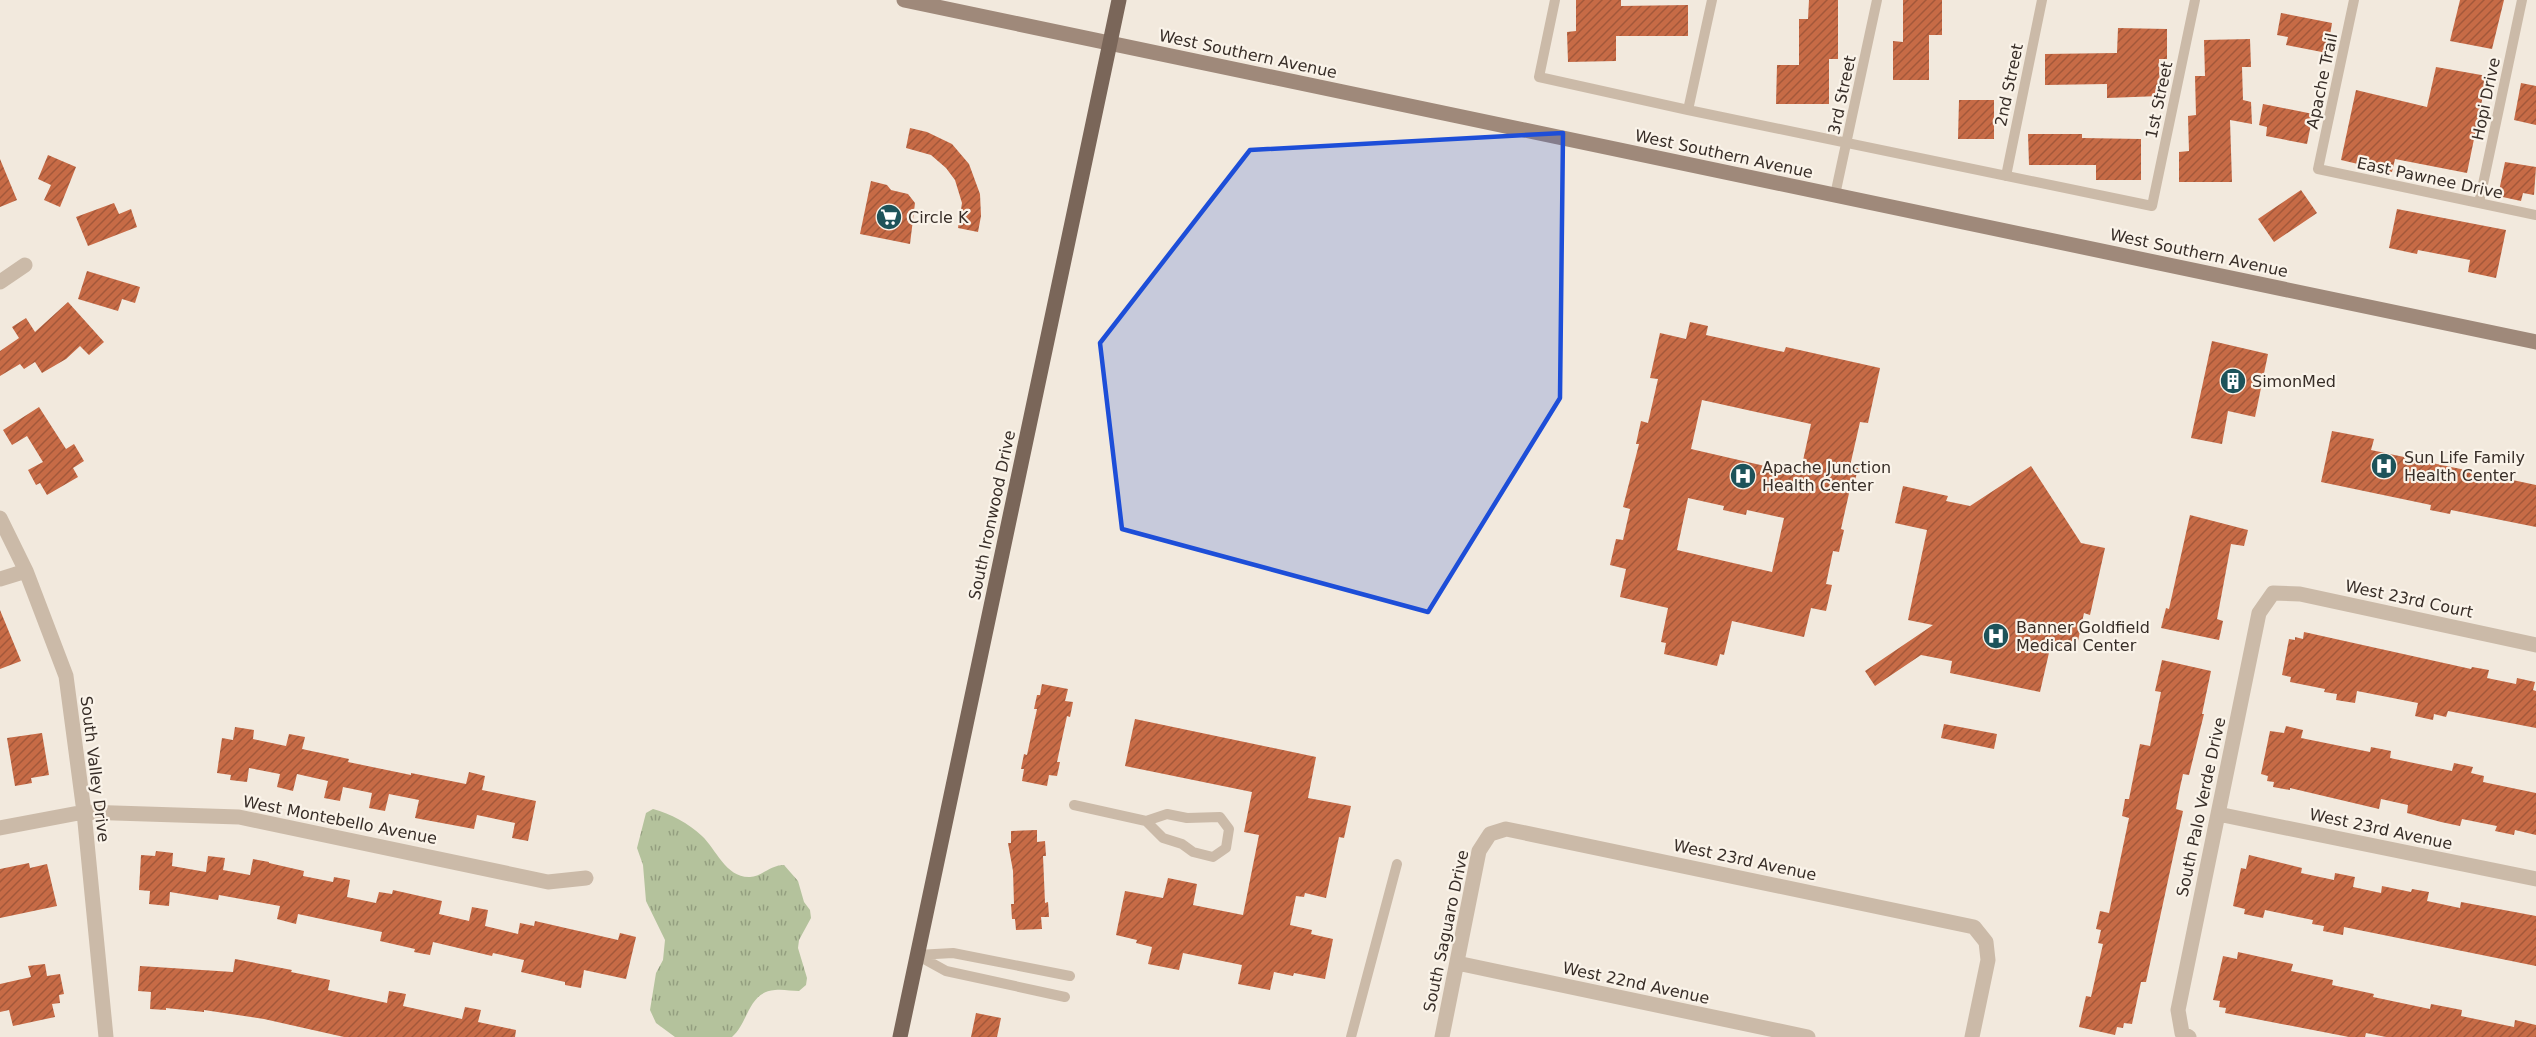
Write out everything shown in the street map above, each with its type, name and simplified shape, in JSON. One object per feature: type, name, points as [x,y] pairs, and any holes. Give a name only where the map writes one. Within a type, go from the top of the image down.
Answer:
[{"type":"main road","name":"West Southern Avenue","points":[[904,0],[2536,342]]},
{"type":"main road","name":"South Ironwood Drive","points":[[900,1037],[1119,0]]},
{"type":"street","points":[[0,282],[25,265]]},
{"type":"street","name":"South Valley Drive","points":[[0,518],[26,571],[66,676],[84,812],[106,1037]]},
{"type":"street","points":[[0,579],[26,571]]},
{"type":"street","name":"West 23rd Court","points":[[2273,593],[2300,594],[2536,645]]},
{"type":"street","name":"South Palo Verde Drive","points":[[2186,1035],[2178,1011],[2259,613],[2273,593]]},
{"type":"street","name":"West Montebello Avenue","points":[[0,828],[84,812],[239,817],[548,882],[585,878]]},
{"type":"street","name":"West 23rd Avenue","points":[[2218,813],[2536,879]]},
{"type":"street","name":"West 23rd Avenue","points":[[1490,834],[1506,829],[1974,927],[1986,942],[1988,960],[1972,1037]]},
{"type":"street","name":"South Saguaro Drive","points":[[1442,1037],[1479,850],[1490,834]]},
{"type":"street","name":"West 22nd Avenue","points":[[1456,963],[1808,1037]]},
{"type":"lane","points":[[1555,0],[1539,77],[2006,176]]},
{"type":"lane","points":[[1689,110],[1712,0]]},
{"type":"lane","name":"3rd Street","points":[[1835,195],[1877,0]]},
{"type":"lane","name":"2nd Street","points":[[2006,176],[2042,0]]},
{"type":"lane","name":"1st Street","points":[[2006,176],[2152,206],[2195,0]]},
{"type":"lane","name":"Apache Trail","points":[[2318,169],[2355,0]]},
{"type":"lane","name":"Hopi Drive","points":[[2479,203],[2522,0]]},
{"type":"lane","name":"East Pawnee Drive","points":[[2318,169],[2536,215]]},
{"type":"lane","points":[[1074,805],[1146,821],[1167,814],[1187,818],[1220,818],[1229,829],[1226,848],[1213,857],[1193,852],[1182,844],[1163,838],[1146,821]]},
{"type":"lane","points":[[1351,1037],[1397,864]]},
{"type":"lane","points":[[917,955],[953,953],[1070,976]]},
{"type":"lane","points":[[917,955],[946,971],[1065,997]]},
{"type":"highlighted area","points":[[1563,133],[1560,398],[1428,612],[1122,529],[1100,343],[1250,150]]},
{"type":"green space","points":[[653,809],[673,816],[691,827],[702,836],[722,862],[734,873],[750,877],[784,865],[798,881],[804,902],[810,910],[811,918],[799,940],[798,948],[807,978],[806,985],[799,991],[775,990],[759,996],[732,1037],[675,1037],[656,1023],[650,1010],[656,973],[663,960],[665,940],[646,901],[643,865],[637,848],[646,813]]},
{"type":"building","points":[[1576,0],[1621,0],[1621,6],[1688,5],[1688,36],[1616,36],[1616,61],[1568,62],[1567,32],[1576,31]]},
{"type":"building","points":[[1809,0],[1838,0],[1838,59],[1829,59],[1829,104],[1776,104],[1777,65],[1799,65],[1799,19],[1808,19]]},
{"type":"building","points":[[1903,0],[1942,0],[1942,35],[1929,35],[1929,80],[1893,80],[1893,41],[1903,42]]},
{"type":"building","points":[[2460,0],[2504,0],[2492,49],[2450,41]]},
{"type":"building","points":[[2281,13],[2332,23],[2327,53],[2286,45],[2288,37],[2277,35]]},
{"type":"building","points":[[2118,28],[2167,29],[2167,59],[2159,59],[2160,96],[2107,98],[2107,84],[2045,85],[2045,54],[2117,53]]},
{"type":"building","points":[[2250,39],[2251,67],[2242,67],[2243,100],[2251,102],[2252,124],[2230,120],[2232,182],[2179,182],[2179,152],[2189,151],[2188,116],[2196,115],[2195,76],[2205,76],[2204,40]]},
{"type":"building","points":[[2436,67],[2487,76],[2467,173],[2395,159],[2392,172],[2341,160],[2356,90],[2427,107]]},
{"type":"building","points":[[2521,83],[2536,86],[2536,125],[2514,120]]},
{"type":"building","points":[[1959,100],[1994,100],[1994,139],[1958,139]]},
{"type":"building","points":[[2263,104],[2313,114],[2307,144],[2266,136],[2267,127],[2259,125]]},
{"type":"building","name":"Circle K","points":[[910,128],[927,132],[952,144],[969,164],[980,194],[981,216],[978,232],[958,228],[962,203],[955,180],[946,168],[931,155],[906,148]]},
{"type":"building","points":[[2028,134],[2082,134],[2082,138],[2141,139],[2141,180],[2096,180],[2096,165],[2029,165]]},
{"type":"building","points":[[48,155],[76,167],[60,207],[44,200],[51,185],[38,179]]},
{"type":"building","points":[[0,159],[17,200],[0,207]]},
{"type":"building","points":[[2505,162],[2536,167],[2534,195],[2523,193],[2521,201],[2498,196]]},
{"type":"building","name":"Circle K","points":[[871,181],[887,185],[891,190],[908,194],[915,203],[910,244],[860,234]]},
{"type":"building","points":[[2301,190],[2317,213],[2274,242],[2258,219]]},
{"type":"building","points":[[114,203],[119,214],[131,209],[137,227],[88,246],[76,217]]},
{"type":"building","points":[[2397,209],[2506,230],[2496,278],[2468,272],[2470,260],[2418,250],[2417,254],[2389,248]]},
{"type":"building","points":[[87,271],[140,287],[135,303],[122,299],[118,311],[78,299]]},
{"type":"building","points":[[68,302],[104,342],[89,355],[80,346],[66,359],[42,373],[35,362],[24,369],[20,364],[0,376],[0,351],[19,338],[12,327],[26,318],[35,332]]},
{"type":"building","points":[[1690,322],[1708,326],[1706,335],[1784,352],[1786,347],[1880,368],[1868,423],[1860,422],[1850,466],[1858,468],[1853,490],[1850,489],[1841,529],[1844,530],[1839,552],[1833,551],[1826,584],[1832,585],[1826,611],[1811,608],[1804,637],[1732,621],[1724,655],[1720,654],[1717,666],[1664,654],[1666,643],[1661,642],[1668,608],[1620,597],[1626,569],[1610,565],[1616,539],[1623,540],[1630,509],[1623,507],[1639,444],[1636,444],[1641,421],[1648,423],[1658,379],[1650,378],[1660,333],[1686,339]],"holes":[[[1702,400],[1811,424],[1800,474],[1691,449]],[[1688,498],[1724,506],[1723,510],[1746,515],[1747,510],[1784,518],[1772,572],[1677,550]]]},
{"type":"building","name":"SimonMed","points":[[2212,341],[2268,354],[2255,417],[2228,411],[2222,444],[2191,438]]},
{"type":"building","points":[[39,407],[66,449],[74,444],[84,461],[73,468],[78,477],[47,495],[40,483],[36,485],[28,470],[43,462],[27,436],[12,445],[3,430]]},
{"type":"building","name":"Sun Life Family Health Center","points":[[2332,431],[2374,439],[2371,450],[2536,485],[2536,527],[2451,510],[2450,514],[2430,510],[2431,505],[2321,482]]},
{"type":"building","points":[[2031,466],[2081,543],[2105,548],[2090,615],[2084,613],[2076,650],[2051,644],[2040,692],[1950,673],[1952,661],[1921,655],[1875,686],[1865,671],[1933,625],[1908,620],[1927,530],[1895,523],[1903,486],[1948,496],[1946,501],[1970,506]]},
{"type":"building","points":[[2190,515],[2248,530],[2244,546],[2231,544],[2217,619],[2223,621],[2219,640],[2161,628],[2166,608],[2169,609]]},
{"type":"building","points":[[0,610],[21,661],[0,669]]},
{"type":"building","points":[[2304,632],[2471,669],[2472,667],[2489,670],[2487,678],[2516,684],[2517,678],[2535,682],[2533,690],[2536,691],[2536,728],[2448,711],[2446,717],[2434,714],[2433,720],[2415,716],[2418,703],[2357,691],[2355,703],[2336,700],[2337,694],[2324,692],[2325,689],[2290,682],[2291,677],[2282,675],[2289,639],[2295,640],[2295,637],[2303,639]]},
{"type":"building","points":[[2162,660],[2211,671],[2202,714],[2204,714],[2189,775],[2183,774],[2179,792],[2176,809],[2183,811],[2146,982],[2141,982],[2132,1024],[2124,1023],[2123,1028],[2117,1027],[2115,1035],[2079,1027],[2086,996],[2091,997],[2103,944],[2098,943],[2101,930],[2096,929],[2100,911],[2109,913],[2129,818],[2122,816],[2125,799],[2129,799],[2140,744],[2150,746],[2161,692],[2155,691]]},
{"type":"building","points":[[1042,684],[1068,689],[1065,701],[1073,702],[1070,717],[1067,716],[1057,762],[1060,762],[1057,776],[1049,775],[1047,786],[1022,781],[1024,769],[1021,769],[1024,754],[1027,755],[1037,709],[1034,709]]},
{"type":"building","points":[[1135,719],[1316,757],[1308,798],[1351,806],[1344,838],[1339,837],[1326,898],[1305,893],[1304,897],[1296,896],[1290,925],[1312,930],[1311,934],[1333,939],[1325,979],[1274,972],[1270,990],[1238,984],[1242,965],[1183,953],[1179,970],[1148,964],[1152,947],[1136,943],[1137,940],[1116,935],[1125,891],[1163,898],[1168,878],[1197,884],[1193,905],[1243,915],[1259,835],[1244,832],[1252,792],[1125,766]]},
{"type":"building","points":[[1944,724],[1997,734],[1994,749],[1941,738]]},
{"type":"building","points":[[2286,726],[2303,730],[2301,738],[2370,752],[2371,747],[2391,751],[2390,758],[2452,771],[2454,763],[2473,767],[2471,773],[2484,776],[2483,782],[2536,793],[2536,835],[2515,830],[2514,835],[2495,831],[2497,826],[2462,819],[2460,826],[2441,822],[2407,813],[2408,805],[2381,799],[2379,809],[2290,788],[2290,790],[2273,787],[2274,782],[2267,781],[2268,776],[2261,774],[2270,731],[2284,733]]},
{"type":"building","points":[[235,727],[254,730],[253,739],[286,746],[289,734],[305,737],[302,749],[349,759],[348,762],[411,775],[411,773],[466,784],[469,772],[485,776],[482,790],[536,801],[528,841],[512,838],[515,823],[477,815],[474,829],[415,818],[419,800],[389,794],[385,811],[369,808],[372,793],[343,787],[340,801],[324,798],[328,781],[297,774],[293,791],[277,787],[280,774],[249,768],[247,782],[230,780],[231,775],[217,773],[222,738],[233,740]]},
{"type":"building","points":[[42,733],[49,775],[31,778],[32,783],[15,786],[7,738]]},
{"type":"building","points":[[1037,830],[1037,842],[1045,841],[1046,856],[1043,856],[1045,903],[1048,902],[1049,917],[1041,917],[1042,929],[1016,930],[1015,919],[1012,919],[1013,871],[1008,843],[1011,843],[1011,831]]},
{"type":"building","points":[[156,851],[173,853],[172,866],[206,872],[208,856],[225,858],[223,870],[250,875],[253,859],[304,871],[303,876],[333,882],[334,877],[350,880],[347,897],[376,903],[379,892],[392,894],[393,890],[442,901],[439,914],[469,921],[472,907],[488,910],[485,926],[518,934],[520,923],[534,926],[535,921],[618,940],[620,933],[636,937],[626,979],[584,970],[581,988],[521,972],[524,960],[493,953],[492,956],[433,942],[430,955],[380,941],[382,932],[298,914],[296,924],[277,919],[280,906],[219,895],[218,900],[170,892],[169,906],[149,904],[150,891],[139,890],[141,855],[155,856]]},
{"type":"building","points":[[2249,855],[2302,868],[2301,873],[2334,880],[2335,873],[2355,877],[2353,887],[2381,893],[2382,886],[2411,892],[2412,889],[2429,892],[2427,901],[2460,908],[2461,902],[2536,916],[2536,966],[2344,927],[2343,935],[2323,931],[2324,926],[2312,924],[2313,920],[2265,910],[2263,918],[2244,914],[2245,909],[2233,906],[2241,868],[2246,869]]},
{"type":"building","points":[[29,863],[30,868],[47,864],[57,906],[0,918],[0,869]]},
{"type":"building","points":[[2238,952],[2293,964],[2291,971],[2333,980],[2332,985],[2374,994],[2373,997],[2430,1009],[2431,1004],[2462,1010],[2461,1016],[2514,1027],[2515,1020],[2536,1025],[2536,1037],[2386,1037],[2366,1033],[2365,1037],[2349,1037],[2225,1013],[2226,1008],[2219,1007],[2220,1001],[2213,1000],[2223,956],[2237,959]]},
{"type":"building","points":[[235,959],[330,980],[328,990],[387,1003],[389,991],[406,994],[403,1006],[462,1019],[465,1007],[481,1010],[478,1022],[516,1030],[515,1037],[344,1037],[264,1019],[204,1010],[204,1012],[166,1008],[166,1010],[150,1009],[151,992],[138,991],[140,966],[233,972]]},
{"type":"building","points":[[45,964],[47,976],[60,974],[64,994],[59,995],[60,1003],[52,1004],[55,1017],[13,1026],[9,1010],[0,1012],[0,984],[31,977],[28,966]]},
{"type":"building","points":[[976,1013],[1001,1018],[997,1037],[971,1037]]},
{"type":"place","name":"Circle K","points":[[889,217]]},
{"type":"place","name":"SimonMed","points":[[2233,381]]},
{"type":"place","name":"Sun Life Family Health Center","points":[[2384,466]]},
{"type":"place","name":"Apache Junction Health Center","points":[[1743,476]]},
{"type":"place","name":"Banner Goldfield Medical Center","points":[[1996,636]]}]
